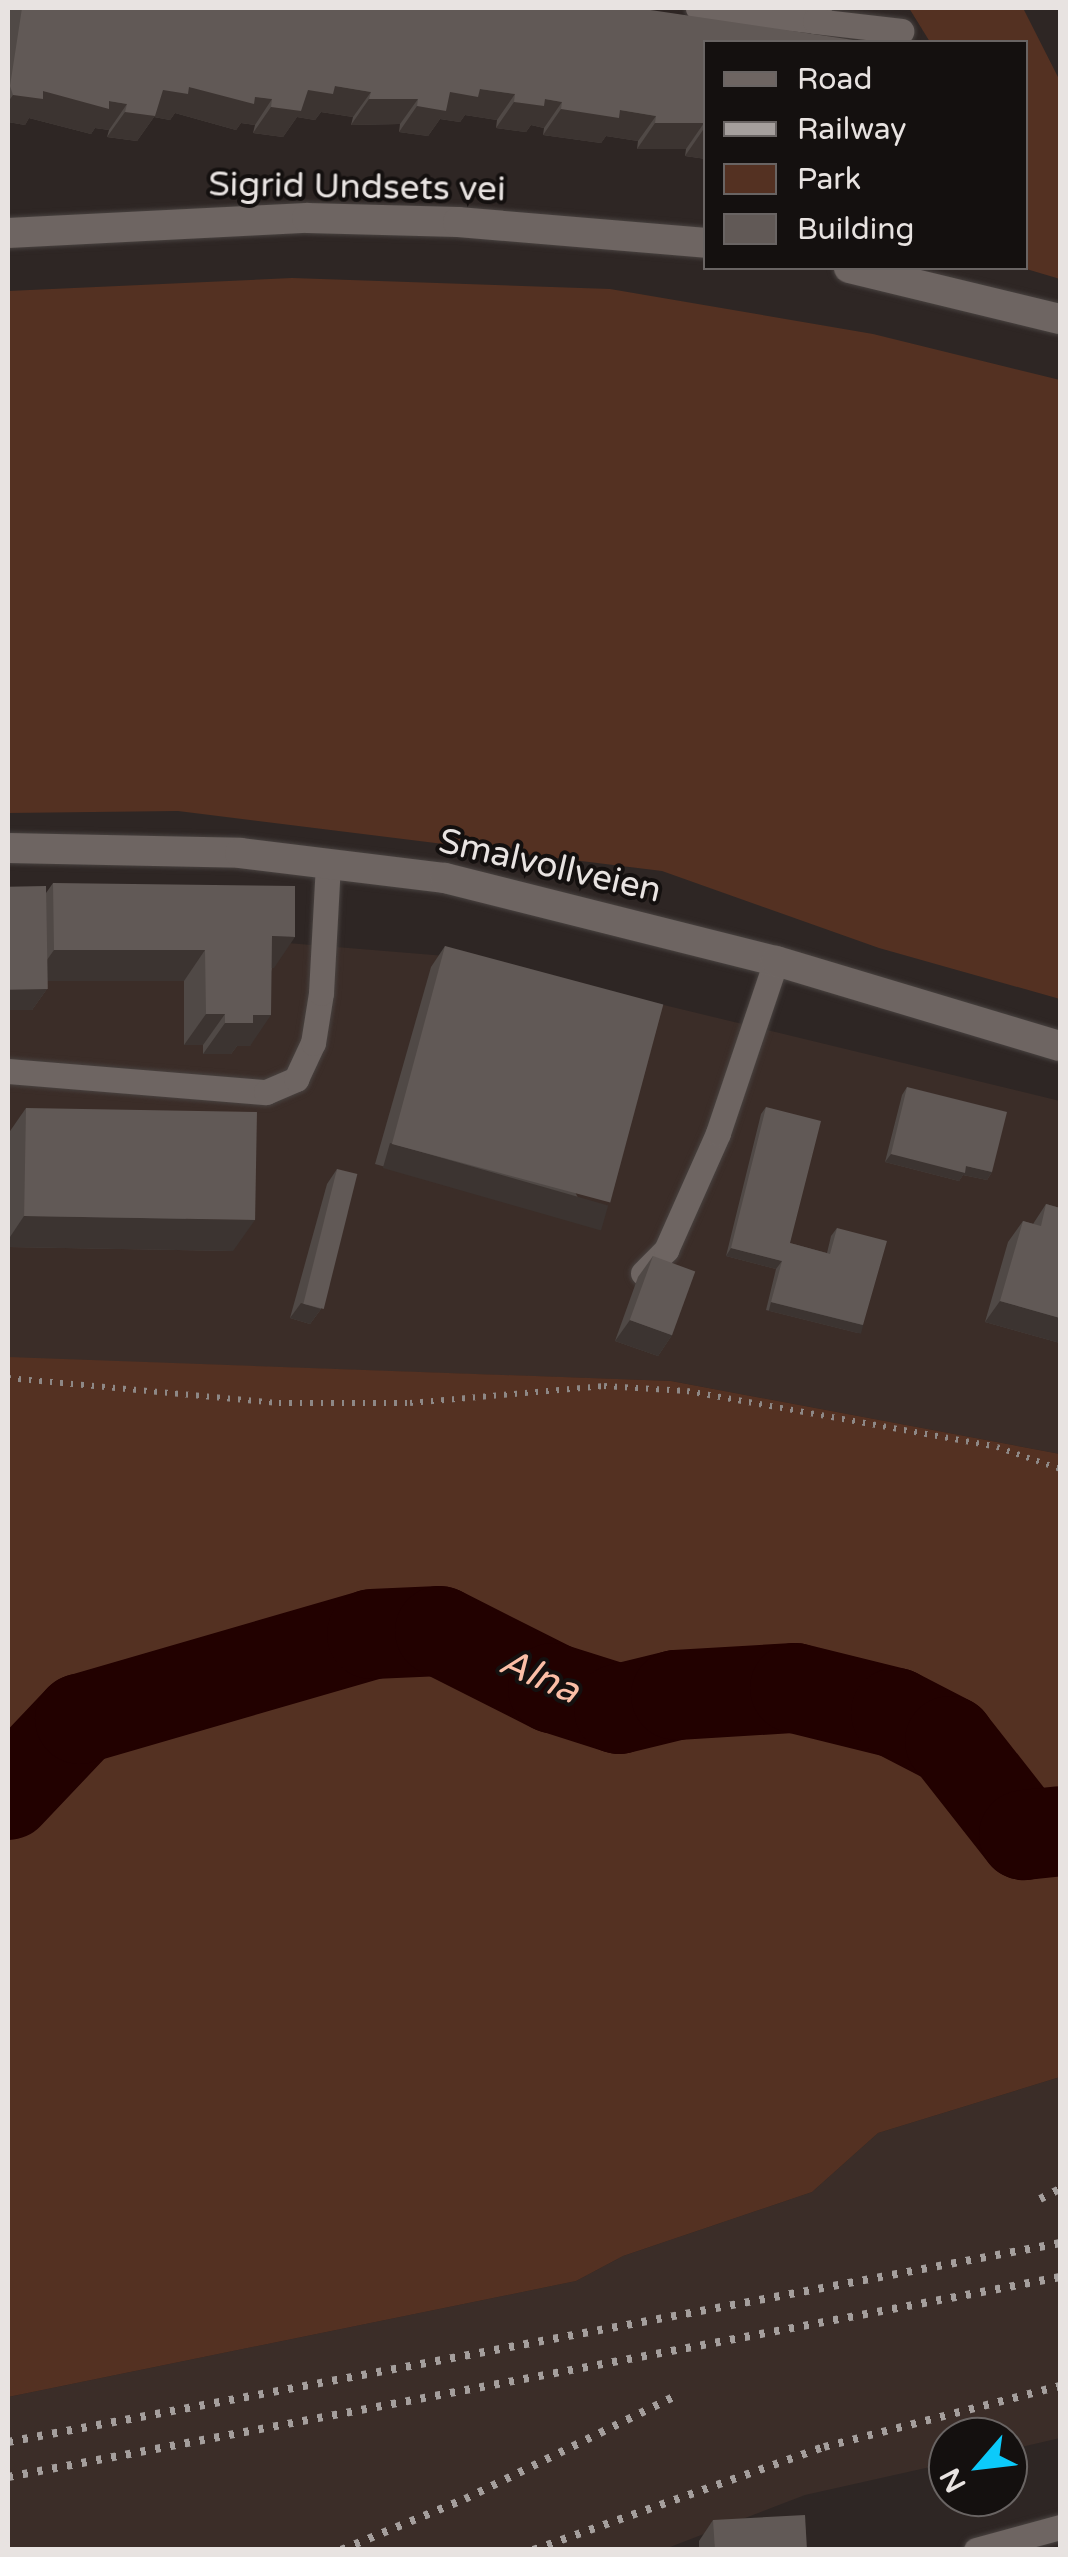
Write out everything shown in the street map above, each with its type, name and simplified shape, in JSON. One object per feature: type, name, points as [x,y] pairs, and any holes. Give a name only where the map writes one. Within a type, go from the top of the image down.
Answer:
[{"type":"street","name":"Sigrid Undsets vei","points":[[8,233],[326,219],[493,224],[703,244]]},
{"type":"street","points":[[857,270],[1060,319]]},
{"type":"street","name":"Smalvollveien","points":[[8,848],[240,853],[328,862],[531,895],[776,960],[1060,1046]]},
{"type":"lane","points":[[698,8],[818,14],[900,31]]},
{"type":"lane","points":[[8,1071],[266,1092],[296,1079],[313,1043],[321,993],[328,862]]},
{"type":"lane","points":[[643,1273],[666,1250],[718,1133],[776,960]]},
{"type":"lane","points":[[976,2550],[1060,2527]]},
{"type":"path","points":[[8,1378],[279,1403],[410,1403],[604,1386],[687,1390],[997,1447],[1060,1469]]},
{"type":"shaded area","points":[[8,937],[226,938],[470,958],[1060,1101],[1060,1454],[671,1381],[8,1358]]},
{"type":"shaded area","points":[[1060,2077],[1060,2438],[1028,2445],[1028,2417],[928,2417],[928,2467],[805,2495],[665,2549],[8,2550],[8,2397],[576,2281],[623,2256],[812,2192],[878,2133]]},
{"type":"green space","points":[[909,8],[1023,8],[1060,81],[1060,279],[1028,269],[1028,40],[929,40]]},
{"type":"green space","points":[[292,278],[610,289],[873,334],[1060,380],[1060,999],[879,948],[662,871],[178,811],[8,813],[8,291]]},
{"type":"green space","points":[[8,1357],[671,1381],[1060,1454],[1060,2077],[878,2133],[812,2192],[623,2256],[576,2281],[8,2397]]},
{"type":"building","points":[[22,8],[637,8],[853,40],[703,40],[703,123],[655,123],[656,116],[620,110],[619,118],[561,109],[562,102],[545,99],[544,106],[514,102],[515,94],[480,89],[478,97],[450,92],[446,111],[417,106],[418,99],[369,99],[371,92],[335,86],[333,94],[308,90],[301,111],[271,107],[272,99],[255,97],[254,104],[189,87],[188,94],[163,90],[155,116],[125,112],[127,104],[109,101],[109,109],[43,91],[43,99],[13,95],[10,86]]},
{"type":"building","points":[[53,883],[295,886],[295,937],[272,936],[271,1015],[253,1015],[253,1023],[225,1023],[225,1014],[206,1014],[205,950],[54,950]]},
{"type":"building","points":[[46,886],[48,989],[10,990],[8,887]]},
{"type":"building","points":[[445,946],[663,1004],[610,1203],[392,1144]]},
{"type":"building","points":[[907,1087],[1007,1112],[992,1172],[966,1166],[965,1173],[891,1154]]},
{"type":"building","points":[[766,1107],[821,1121],[790,1243],[830,1254],[837,1228],[887,1241],[863,1325],[771,1302],[782,1261],[731,1248]]},
{"type":"building","points":[[26,1108],[257,1112],[255,1220],[24,1216]]},
{"type":"building","points":[[337,1169],[357,1174],[324,1309],[303,1304]]},
{"type":"building","points":[[1046,1204],[1060,1208],[1060,1318],[1000,1301],[1023,1221],[1041,1226]]},
{"type":"building","points":[[653,1256],[695,1271],[672,1335],[630,1320]]},
{"type":"building","points":[[805,2515],[807,2550],[715,2550],[713,2520]]},
{"type":"waterway","name":"Alna","points":[[8,1795],[80,1719],[372,1634],[440,1631],[553,1688],[619,1709],[676,1695],[795,1688],[896,1713],[950,1741],[1024,1835],[1060,1831]]},
{"type":"railway","points":[[1040,2199],[1060,2189]]},
{"type":"railway","points":[[8,2442],[1060,2243]]},
{"type":"railway","points":[[8,2477],[1060,2277]]},
{"type":"railway","points":[[533,2550],[824,2447],[1060,2386]]},
{"type":"railway","points":[[341,2550],[465,2499],[679,2394]]}]
